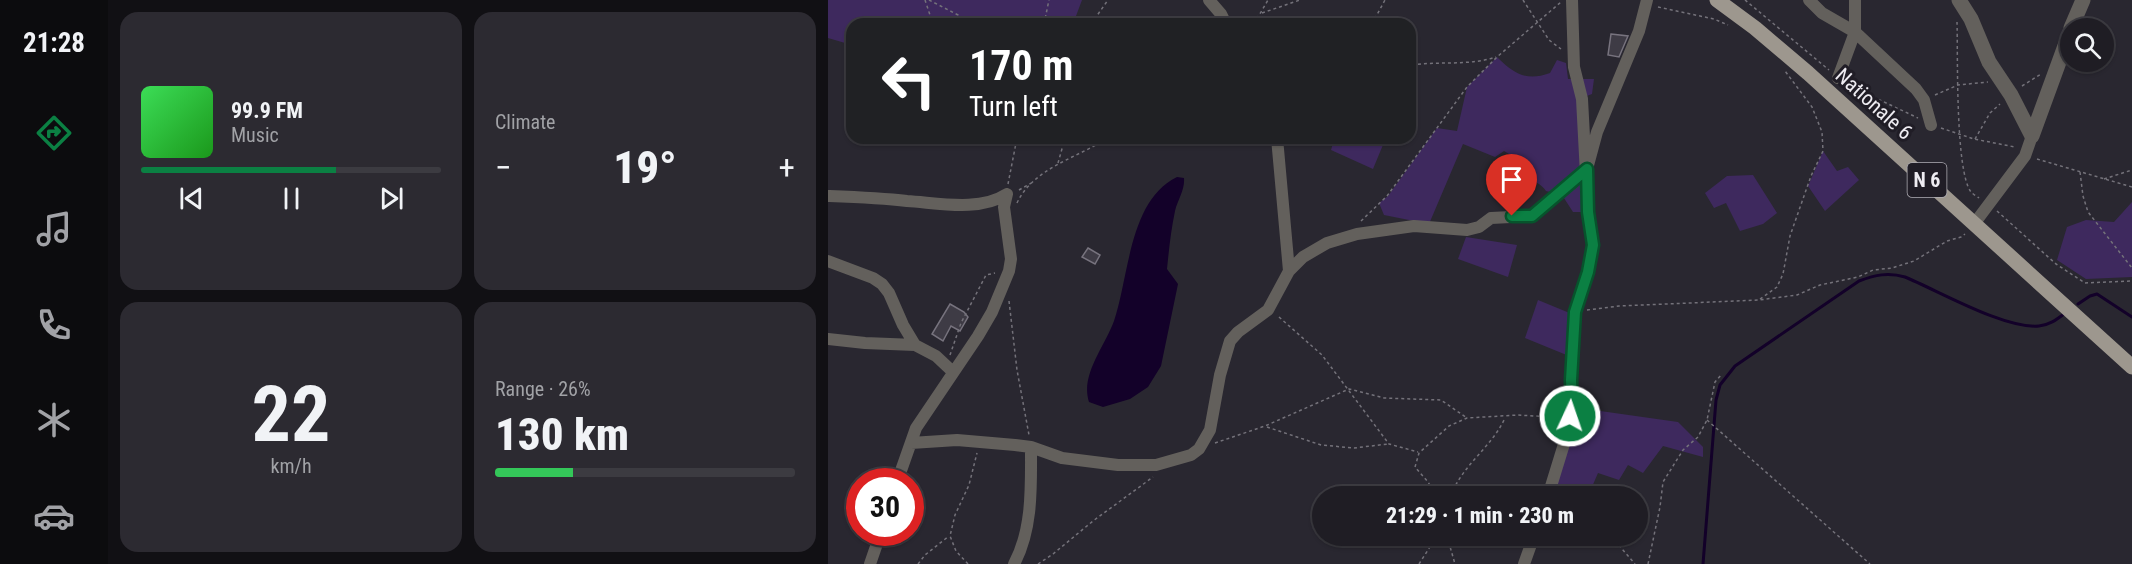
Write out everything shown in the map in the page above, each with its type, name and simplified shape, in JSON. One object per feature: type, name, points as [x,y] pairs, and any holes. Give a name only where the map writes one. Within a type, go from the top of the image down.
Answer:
[{"type":"main road","name":"Nationale 6","points":[[1717,0],[1755,28],[1808,73],[2132,367]]},
{"type":"street","points":[[1209,0],[1223,18]]},
{"type":"street","points":[[1551,486],[1564,444],[1572,403],[1575,312],[1588,272],[1593,245],[1588,212],[1582,99],[1574,67],[1572,0]]},
{"type":"street","points":[[1809,0],[1822,13],[1855,32],[1916,89],[1924,100],[1931,124]]},
{"type":"street","points":[[1838,78],[1855,32],[1855,0]]},
{"type":"street","points":[[1959,0],[1971,19],[1983,50],[2011,94],[2028,147]]},
{"type":"street","points":[[2076,18],[2083,0]]},
{"type":"street","points":[[911,442],[957,440],[1031,447],[1076,460],[1144,465],[1167,463],[1191,455],[1199,449],[1210,430],[1215,413],[1220,375],[1230,341],[1238,332],[1268,310],[1289,271],[1303,257],[1340,238],[1357,234],[1414,226],[1467,230],[1479,227],[1491,218],[1532,216],[1587,169],[1597,132],[1639,31],[1646,2]]},
{"type":"street","points":[[1974,224],[2028,147],[2060,60]]},
{"type":"street","points":[[1278,144],[1289,271]]},
{"type":"street","points":[[828,196],[973,204],[991,202],[1007,194]]},
{"type":"street","points":[[902,468],[922,417],[949,368],[967,354],[992,312],[1009,271],[1011,259],[1004,217],[1007,194]]},
{"type":"street","points":[[828,261],[873,278],[882,284],[889,293],[915,345]]},
{"type":"street","points":[[828,339],[915,345],[936,356],[949,368]]},
{"type":"street","points":[[1014,564],[1026,533],[1031,447]]},
{"type":"street","points":[[870,564],[876,546]]},
{"type":"street","points":[[1524,564],[1530,546]]},
{"type":"path","points":[[925,0],[931,18]]},
{"type":"path","points":[[929,0],[958,15],[959,18]]},
{"type":"path","points":[[1045,18],[1049,0]]},
{"type":"path","points":[[1095,18],[1108,0]]},
{"type":"path","points":[[1258,18],[1268,0]]},
{"type":"path","points":[[1262,13],[1300,0]]},
{"type":"path","points":[[1375,18],[1385,0]]},
{"type":"path","points":[[1523,0],[1549,40],[1564,52],[1574,67]]},
{"type":"path","points":[[1357,234],[1362,219],[1388,196],[1467,87],[1497,57],[1564,0]]},
{"type":"path","points":[[1745,0],[1850,87],[1931,124],[1974,139],[2028,147],[2080,172],[2132,187]]},
{"type":"path","points":[[1646,2],[1714,19],[1732,27]]},
{"type":"path","points":[[1416,64],[1479,62],[1497,57]]},
{"type":"path","points":[[1760,300],[1777,287],[1783,274],[1790,236],[1811,176],[1823,151],[1822,132],[1812,107],[1778,64]]},
{"type":"path","points":[[1924,100],[1959,85],[2001,80]]},
{"type":"path","points":[[1016,144],[1007,194],[1097,144]]},
{"type":"path","points":[[1057,165],[1063,144]]},
{"type":"path","points":[[2104,179],[2132,170]]},
{"type":"path","points":[[2080,172],[2088,212],[2132,268]]},
{"type":"path","points":[[1015,210],[1019,199],[1034,181]]},
{"type":"path","points":[[1575,312],[1619,306],[1760,300],[1797,294],[1820,285],[1858,277],[1873,270],[1892,268],[1914,261],[1947,241],[1961,237],[1974,224]]},
{"type":"path","points":[[949,368],[961,323],[986,276],[1009,271]]},
{"type":"path","points":[[1009,301],[1017,370],[1031,447]]},
{"type":"path","points":[[1268,310],[1288,323],[1322,355],[1389,444]]},
{"type":"path","points":[[1648,564],[1663,482],[1683,450],[1698,436],[1707,420],[1710,395],[1715,382],[1722,374]]},
{"type":"path","points":[[1199,449],[1265,426],[1349,389],[1384,398],[1441,400],[1467,418]]},
{"type":"path","points":[[1430,486],[1415,467],[1419,453],[1449,426],[1467,418],[1518,415],[1551,417],[1572,403]]},
{"type":"path","points":[[1457,486],[1467,470],[1499,431],[1505,417]]},
{"type":"path","points":[[1707,420],[1870,564]]},
{"type":"path","points":[[1265,426],[1321,445],[1354,448],[1389,444],[1419,453]]},
{"type":"path","points":[[968,564],[956,551],[950,536],[955,515],[969,485],[979,442]]},
{"type":"path","points":[[1038,564],[1125,495],[1160,471]]},
{"type":"path","points":[[918,564],[924,555],[950,536]]},
{"type":"path","points":[[1419,564],[1431,546]]},
{"type":"path","points":[[1450,546],[1455,564]]},
{"type":"path","points":[[1620,546],[1635,564]]},
{"type":"shaded area","points":[[828,0],[1082,0],[1075,18],[846,18],[846,43],[828,38]]},
{"type":"shaded area","points":[[1497,57],[1509,68],[1527,76],[1534,77],[1550,73],[1557,60],[1566,63],[1568,79],[1594,79],[1592,94],[1584,97],[1585,212],[1573,212],[1562,195],[1546,191],[1527,176],[1508,153],[1504,151],[1495,157],[1463,144],[1429,224],[1384,215],[1379,203],[1388,196],[1437,128],[1457,131],[1467,87]]},
{"type":"shaded area","points":[[1333,144],[1383,144],[1373,169],[1331,150]]},
{"type":"shaded area","points":[[1823,151],[1837,171],[1848,167],[1859,180],[1825,211],[1808,186]]},
{"type":"shaded area","points":[[1753,175],[1777,213],[1763,224],[1740,231],[1726,203],[1714,208],[1705,193],[1727,176]]},
{"type":"shaded area","points":[[1177,177],[1184,178],[1184,182],[1176,207],[1167,269],[1178,284],[1161,366],[1148,387],[1130,399],[1103,407],[1089,402],[1087,392],[1091,371],[1114,321],[1140,221],[1149,203],[1161,188]]},
{"type":"shaded area","points":[[2132,202],[2132,277],[2086,279],[2057,260],[2067,227],[2086,220],[2114,222]]},
{"type":"shaded area","points":[[1466,237],[1517,245],[1508,277],[1458,259]]},
{"type":"shaded area","points":[[1538,300],[1572,314],[1569,356],[1525,338]]},
{"type":"shaded area","points":[[1572,407],[1678,422],[1703,447],[1703,457],[1663,446],[1643,473],[1628,465],[1619,480],[1598,473],[1592,486],[1554,486]]},
{"type":"building","points":[[1611,34],[1628,36],[1619,57],[1608,55]]},
{"type":"building","points":[[1088,248],[1100,255],[1095,264],[1082,257]]},
{"type":"building","points":[[950,304],[968,317],[960,331],[951,326],[943,341],[932,334]]},
{"type":"waterway","points":[[1703,564],[1716,400],[1720,385],[1735,366],[1859,281],[1882,275],[1905,277],[2008,322],[2039,326],[2046,325],[2064,314]]},
{"type":"waterway","points":[[2078,304],[2097,294],[2132,317]]},
{"type":"route","points":[[1512,216],[1532,216],[1587,169],[1588,212],[1593,245],[1588,272],[1575,312],[1570,416]]}]
